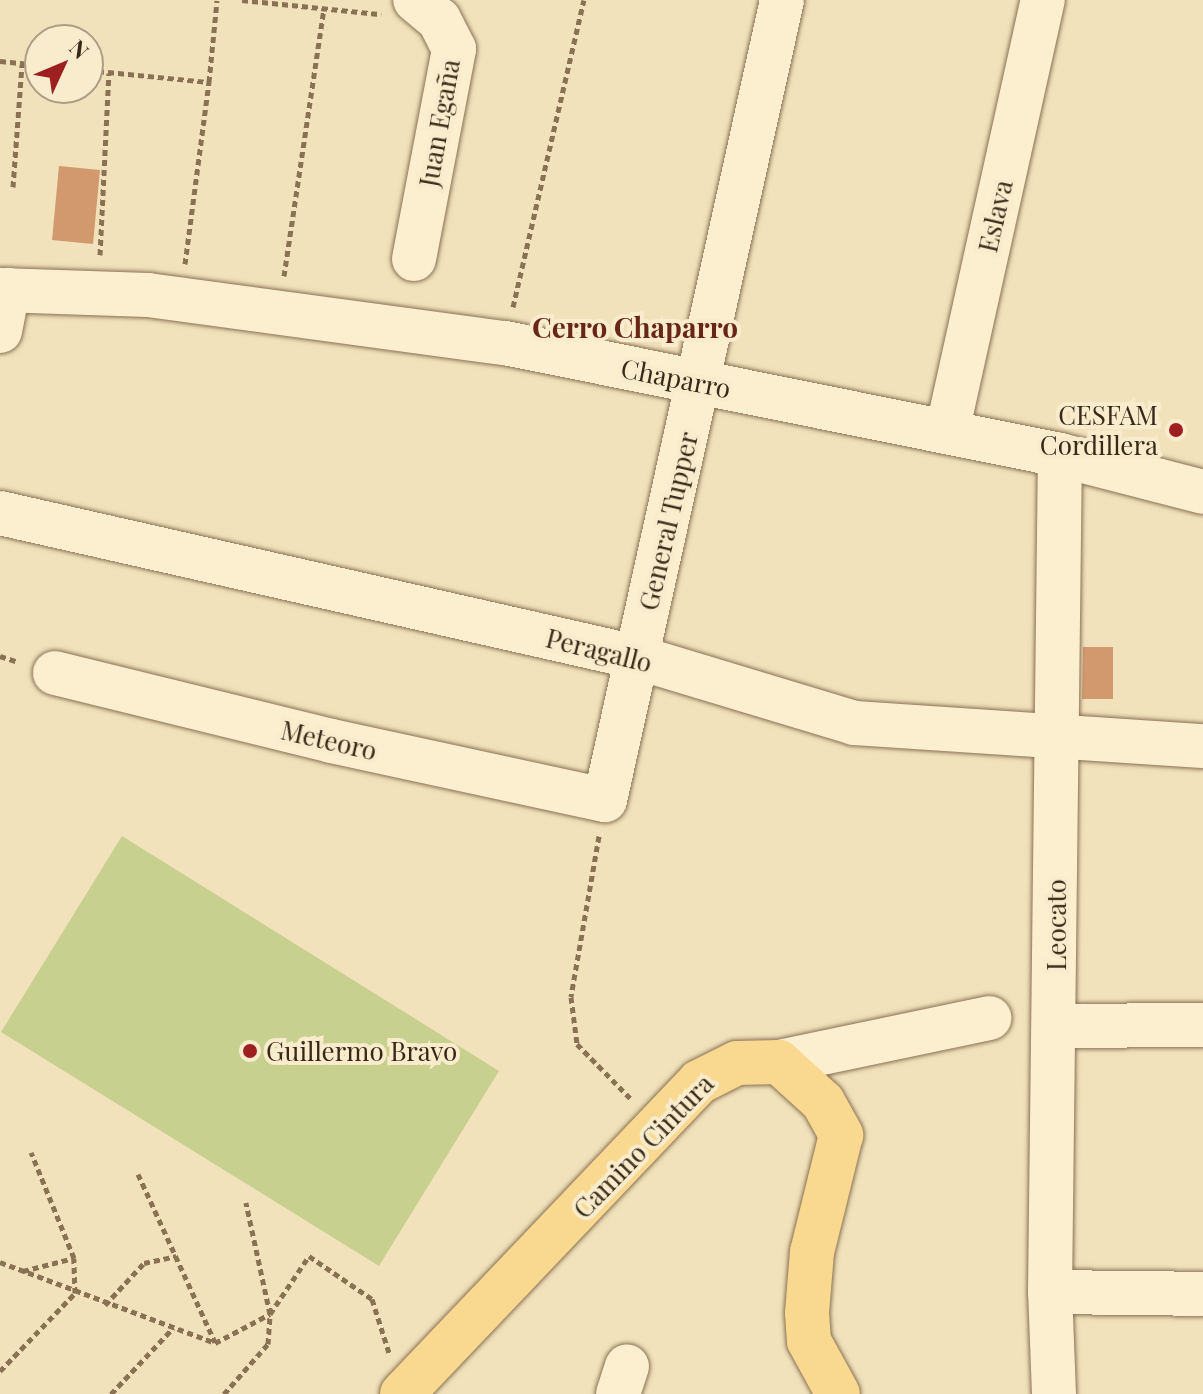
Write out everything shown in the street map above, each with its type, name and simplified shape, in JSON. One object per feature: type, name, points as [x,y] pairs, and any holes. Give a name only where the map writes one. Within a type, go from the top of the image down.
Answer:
[{"type":"main road","name":"Camino Cintura","points":[[402,1394],[715,1070],[737,1063],[779,1062]]},
{"type":"main road","points":[[779,1062],[823,1102],[841,1135],[812,1252],[807,1313],[809,1341],[838,1394]]},
{"type":"street","name":"General Tupper","points":[[605,800],[700,382],[782,0]]},
{"type":"street","name":"Eslava","points":[[947,432],[1043,0]]},
{"type":"street","name":"Juan Egaña","points":[[414,259],[454,49],[427,10]]},
{"type":"street","name":"Chaparro","points":[[3,304],[98,295],[180,300],[505,343],[1060,455],[1203,492]]},
{"type":"street","name":"Leocato","points":[[1054,1394],[1050,1292],[1057,1026],[1054,737],[1060,455]]},
{"type":"street","name":"Peragallo","points":[[0,513],[636,657],[854,723],[1203,746]]},
{"type":"street","name":"Meteoro","points":[[55,673],[331,741],[605,800]]},
{"type":"street","points":[[779,1062],[989,1018]]},
{"type":"street","points":[[1057,1026],[1203,1025]]},
{"type":"street","points":[[1050,1292],[1203,1294]]},
{"type":"path","points":[[180,300],[217,0]]},
{"type":"path","points":[[242,0],[324,8],[427,10]]},
{"type":"path","points":[[505,343],[584,0]]},
{"type":"path","points":[[279,313],[324,8]]},
{"type":"path","points":[[0,61],[22,64],[13,187]]},
{"type":"path","points":[[104,72],[209,82]]},
{"type":"path","points":[[98,295],[109,73]]},
{"type":"path","points":[[605,800],[571,997],[577,1044],[659,1127]]},
{"type":"path","points":[[0,1371],[75,1293],[74,1258],[31,1152]]},
{"type":"path","points":[[138,1174],[215,1343]]},
{"type":"path","points":[[224,1394],[268,1344],[270,1314],[246,1203]]},
{"type":"path","points":[[105,1305],[144,1263],[176,1256]]},
{"type":"path","points":[[0,1262],[105,1305],[215,1343],[270,1314],[309,1256],[372,1299],[402,1394]]},
{"type":"path","points":[[23,1271],[74,1258]]},
{"type":"path","points":[[111,1394],[173,1328]]},
{"type":"green space","name":"Guillermo Bravo","points":[[122,836],[499,1071],[379,1266],[1,1032]]},
{"type":"building","points":[[59,166],[100,170],[93,244],[52,240]]},
{"type":"building","points":[[1083,647],[1113,647],[1113,699],[1082,699]]},
{"type":"place","name":"CESFAM Cordillera","points":[[1176,430]]},
{"type":"place","name":"Guillermo Bravo","points":[[250,1051]]},
{"type":"district","name":"Cerro Chaparro","points":[[635,327]]}]
